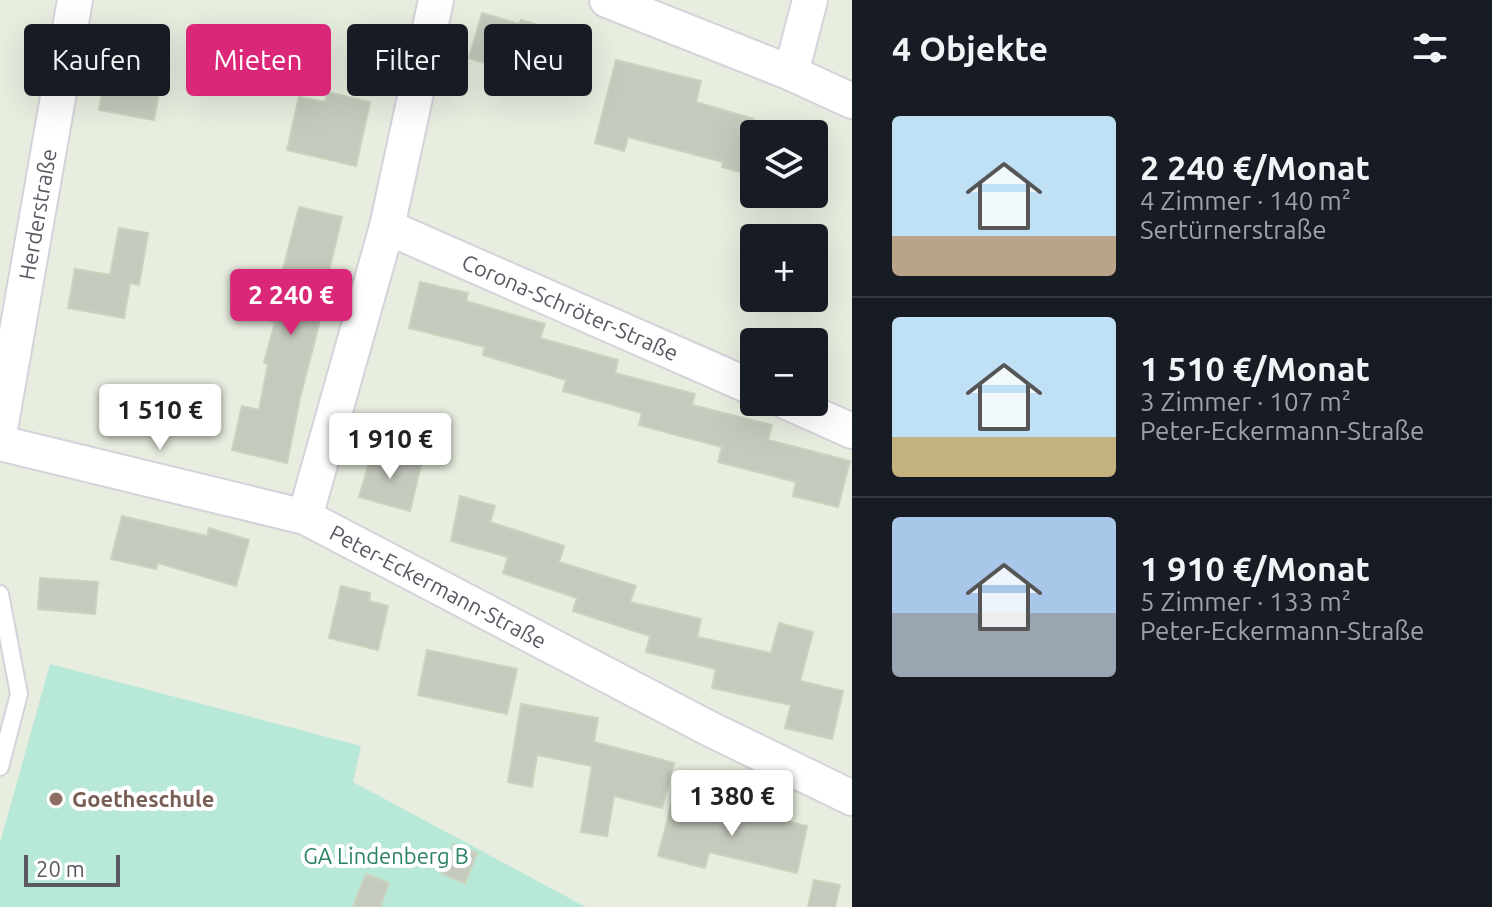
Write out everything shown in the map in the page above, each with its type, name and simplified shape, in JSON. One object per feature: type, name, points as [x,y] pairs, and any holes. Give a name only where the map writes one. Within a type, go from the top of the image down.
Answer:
[{"type":"street","name":"Herderstraße","points":[[0,429],[75,0]]},
{"type":"street","points":[[305,517],[387,227],[436,0]]},
{"type":"street","points":[[607,0],[791,73],[852,101]]},
{"type":"street","points":[[791,73],[810,0]]},
{"type":"street","name":"Corona-Schröter-Straße","points":[[387,227],[740,382]]},
{"type":"street","points":[[818,416],[852,431]]},
{"type":"street","name":"Peter-Eckermann-Straße","points":[[0,443],[305,517],[710,729],[852,798]]},
{"type":"lane","points":[[0,594],[19,694],[0,767]]},
{"type":"green space","name":"GA Lindenberg B","points":[[50,664],[361,746],[353,782],[586,907],[0,907],[0,843]]},
{"type":"building","points":[[482,13],[519,24],[484,24],[484,63],[469,58]]},
{"type":"building","points":[[616,60],[701,81],[696,102],[754,119],[740,120],[740,172],[722,167],[723,162],[628,137],[624,151],[595,143]]},
{"type":"building","points":[[331,93],[370,102],[356,166],[287,150],[299,97],[325,102]]},
{"type":"building","points":[[101,96],[158,96],[154,120],[99,110]]},
{"type":"building","points":[[299,207],[342,217],[287,463],[232,450],[242,406],[259,410],[268,364],[264,363],[275,322],[268,320]]},
{"type":"building","points":[[119,228],[148,233],[139,285],[130,283],[124,318],[68,308],[75,269],[110,275]]},
{"type":"building","points":[[420,282],[468,293],[466,301],[545,324],[540,338],[618,360],[615,373],[695,394],[692,405],[772,425],[768,440],[850,461],[838,507],[793,496],[796,482],[718,462],[722,447],[639,425],[642,413],[563,391],[566,380],[483,355],[485,347],[409,328]]},
{"type":"building","points":[[372,452],[421,465],[410,511],[359,497]]},
{"type":"building","points":[[460,496],[495,506],[490,522],[564,546],[559,562],[636,586],[630,602],[701,619],[697,637],[771,653],[779,623],[813,632],[800,681],[843,691],[832,739],[785,728],[791,705],[712,688],[716,669],[646,652],[650,636],[573,611],[577,598],[503,573],[508,557],[451,541]]},
{"type":"building","points":[[122,516],[207,536],[209,528],[249,540],[236,586],[158,563],[156,569],[111,559]]},
{"type":"building","points":[[40,578],[98,582],[95,614],[38,609]]},
{"type":"building","points":[[341,586],[370,593],[369,601],[388,606],[378,650],[329,638]]},
{"type":"building","points":[[427,650],[517,669],[507,714],[418,695]]},
{"type":"building","points":[[521,704],[598,718],[594,742],[674,763],[662,808],[614,796],[607,836],[581,832],[592,766],[537,755],[532,787],[508,782]]},
{"type":"building","points":[[672,803],[719,815],[720,805],[807,826],[797,873],[709,852],[705,868],[658,856]]},
{"type":"building","points":[[454,844],[477,853],[465,883],[442,874]]},
{"type":"building","points":[[366,874],[389,883],[380,907],[353,907]]},
{"type":"building","points":[[814,880],[840,885],[835,907],[808,907]]},
{"type":"place","name":"Goetheschule","points":[[56,799]]}]
